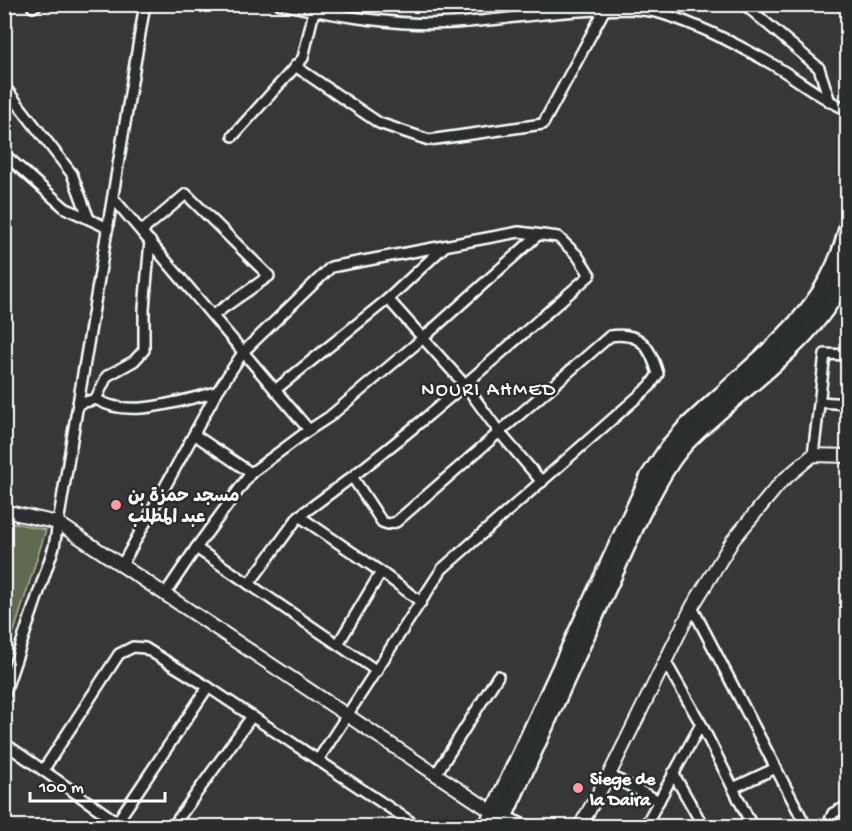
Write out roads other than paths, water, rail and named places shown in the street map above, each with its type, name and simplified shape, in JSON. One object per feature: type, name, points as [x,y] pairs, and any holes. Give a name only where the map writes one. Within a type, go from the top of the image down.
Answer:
[{"type":"main road","points":[[496,820],[649,476],[669,446],[685,428],[802,319],[827,282],[848,224]]},
{"type":"main road","points":[[496,820],[641,515],[668,466],[693,435],[801,338],[832,298],[848,267]]},
{"type":"street","points":[[32,4],[33,7],[38,4]]},
{"type":"street","points":[[4,695],[54,547],[145,4]]},
{"type":"street","points":[[280,4],[394,22],[435,24],[558,11],[605,9],[662,14],[705,31],[770,63],[830,102],[848,110]]},
{"type":"street","points":[[654,4],[662,14]]},
{"type":"street","points":[[744,4],[819,68],[830,102]]},
{"type":"street","points":[[295,66],[379,123],[429,140],[543,124],[605,9]]},
{"type":"street","points":[[233,136],[303,58],[314,11]]},
{"type":"street","points":[[4,86],[72,174],[89,219]]},
{"type":"street","points":[[4,154],[66,208],[108,228]]},
{"type":"street","points":[[142,231],[186,194],[269,276],[213,315]]},
{"type":"street","points":[[113,198],[309,430]]},
{"type":"street","points":[[122,565],[217,392],[244,351],[331,267],[519,232],[558,237],[577,255],[590,275],[465,385],[353,478],[300,516],[249,584]]},
{"type":"street","points":[[165,594],[251,473],[329,417],[422,339],[538,235]]},
{"type":"street","points":[[78,404],[96,399],[108,376],[134,361],[144,350],[144,309],[150,241]]},
{"type":"street","points":[[275,390],[388,299],[447,245]]},
{"type":"street","points":[[388,299],[465,385],[500,433],[542,482]]},
{"type":"street","points":[[318,760],[442,569],[650,386],[658,374],[652,354],[637,338],[624,334],[610,336],[396,522],[388,524],[382,522],[353,478]]},
{"type":"street","points":[[813,455],[825,354],[848,355]]},
{"type":"street","points":[[96,399],[105,405],[125,409],[152,407],[217,392]]},
{"type":"street","points":[[820,402],[848,404]]},
{"type":"street","points":[[195,435],[251,473]]},
{"type":"street","points":[[580,826],[609,775],[692,607],[734,540],[781,482],[813,455],[848,456]]},
{"type":"street","points":[[4,511],[58,523],[436,774],[496,820],[527,826]]},
{"type":"street","points":[[300,516],[421,602]]},
{"type":"street","points":[[196,548],[377,671]]},
{"type":"street","points":[[338,644],[381,572]]},
{"type":"street","points":[[692,607],[806,826]]},
{"type":"street","points":[[44,769],[118,654],[133,647],[145,648],[208,687],[417,826]]},
{"type":"street","points":[[665,661],[752,826]]},
{"type":"street","points":[[436,774],[498,676]]},
{"type":"street","points":[[4,743],[120,824],[208,687]]},
{"type":"street","points":[[173,826],[252,716]]},
{"type":"street","points":[[645,826],[700,724]]},
{"type":"street","points":[[733,788],[776,768]]},
{"type":"street","points":[[673,773],[702,826]]},
{"type":"street","points":[[609,775],[658,801]]},
{"type":"street","points":[[834,826],[830,820],[833,813],[848,806]]},
{"type":"place","name":"مسجد حمزة بن عبد المطلب","points":[[116,505]]},
{"type":"place","name":"Siege de la Daira","points":[[578,788]]},
{"type":"district","name":"NOURI AHMED","points":[[489,388]]}]
